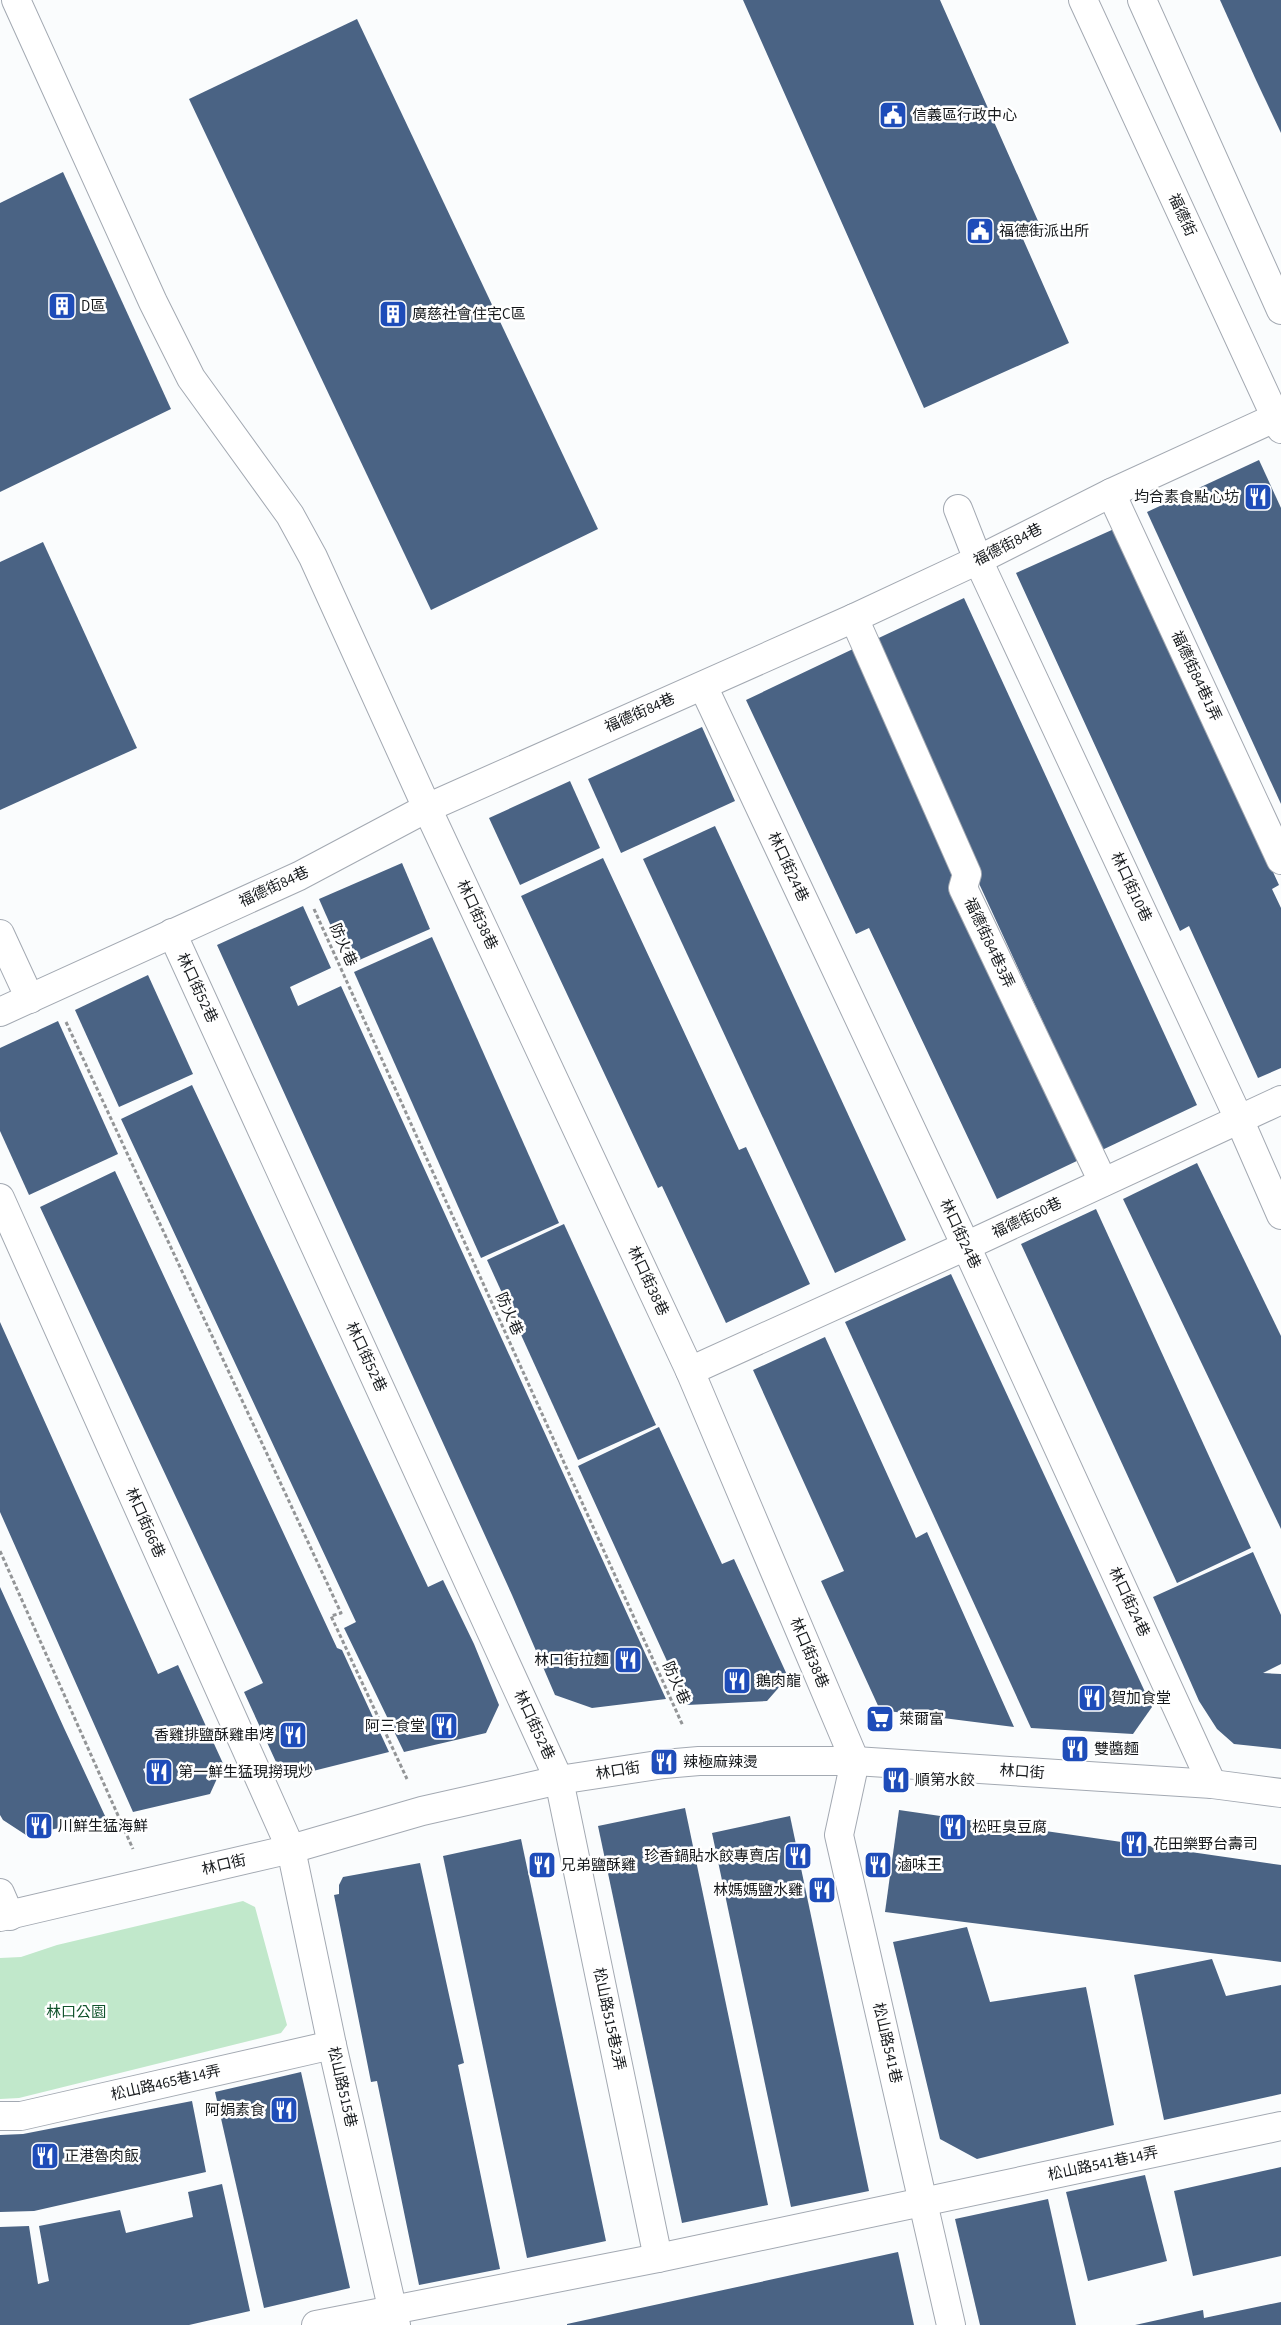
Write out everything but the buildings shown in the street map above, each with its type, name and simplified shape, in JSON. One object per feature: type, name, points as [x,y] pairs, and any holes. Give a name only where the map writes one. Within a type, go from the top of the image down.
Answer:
[{"type":"street","name":"林口街38巷","points":[[16,0],[153,302],[191,378],[294,523],[313,558],[427,808],[690,1371],[854,1762]]},
{"type":"street","name":"福德街","points":[[1083,0],[1279,421]]},
{"type":"street","points":[[1142,0],[1281,310]]},
{"type":"street","name":"福德街84巷","points":[[0,1012],[300,876],[427,808],[854,618],[978,560],[1111,493],[1279,421]]},
{"type":"street","name":"福德街84巷1弄","points":[[1111,493],[1281,860]]},
{"type":"street","name":"林口街10巷","points":[[958,509],[978,560],[1239,1119],[1281,1215]]},
{"type":"street","name":"福德街84巷3弄","points":[[854,618],[967,874],[963,888],[1103,1182]]},
{"type":"street","name":"林口街24巷","points":[[702,686],[966,1246],[1212,1784]]},
{"type":"street","name":"林口街52巷","points":[[172,933],[559,1780]]},
{"type":"street","points":[[0,934],[40,994]]},
{"type":"street","name":"福德街60巷","points":[[690,1371],[1281,1100]]},
{"type":"street","name":"林口街66巷","points":[[0,1198],[291,1848]]},
{"type":"street","name":"林口街","points":[[3,1909],[148,1883],[291,1848],[422,1811],[559,1780],[699,1761],[854,1762],[1212,1784],[1281,1793]]},
{"type":"street","name":"松山路541巷","points":[[854,1762],[839,1835],[951,2325]]},
{"type":"street","name":"松山路515巷2弄","points":[[559,1780],[658,2258]]},
{"type":"street","name":"松山路515巷","points":[[291,1848],[332,2045],[394,2318]]},
{"type":"street","name":"松山路465巷14弄","points":[[0,2116],[21,2116],[332,2045]]},
{"type":"street","name":"松山路541巷14弄","points":[[924,2202],[1281,2126]]},
{"type":"street","points":[[316,2325],[394,2318],[658,2258],[924,2202]]},
{"type":"path","name":"防火巷","points":[[300,876],[699,1761]]},
{"type":"path","points":[[40,994],[341,1613],[332,1616],[422,1811]]},
{"type":"path","points":[[0,1551],[148,1883]]},
{"type":"green space","name":"林口公園","points":[[243,1901],[255,1907],[287,2025],[281,2033],[19,2098],[0,2099],[0,1958],[21,1957],[57,1945]]},
{"type":"place","name":"信義區行政中心","points":[[893,115]]},
{"type":"place","name":"福德街派出所","points":[[980,231]]},
{"type":"place","name":"D區","points":[[62,306]]},
{"type":"place","name":"廣慈社會住宅C區","points":[[393,314]]},
{"type":"place","name":"均合素食點心坊","points":[[1258,497]]},
{"type":"place","name":"林口街拉麵","points":[[628,1660]]},
{"type":"place","name":"鵝肉龍","points":[[737,1681]]},
{"type":"place","name":"賀加食堂","points":[[1092,1698]]},
{"type":"place","name":"萊爾富","points":[[880,1719]]},
{"type":"place","name":"阿三食堂","points":[[444,1726]]},
{"type":"place","name":"香雞排鹽酥雞串烤","points":[[293,1735]]},
{"type":"place","name":"雙醬麵","points":[[1075,1749]]},
{"type":"place","name":"辣極麻辣燙","points":[[664,1762]]},
{"type":"place","name":"第一鮮生猛現撈現炒","points":[[159,1772]]},
{"type":"place","name":"順第水餃","points":[[896,1780]]},
{"type":"place","name":"川鮮生猛海鮮","points":[[39,1826]]},
{"type":"place","name":"松旺臭豆腐","points":[[953,1827]]},
{"type":"place","name":"花田樂野台壽司","points":[[1134,1844]]},
{"type":"place","name":"珍香鍋貼水餃專賣店","points":[[798,1856]]},
{"type":"place","name":"兄弟鹽酥雞","points":[[542,1865]]},
{"type":"place","name":"滷味王","points":[[878,1865]]},
{"type":"place","name":"林媽媽鹽水雞","points":[[822,1890]]},
{"type":"place","name":"阿娟素食","points":[[284,2110]]},
{"type":"place","name":"正港魯肉飯","points":[[45,2156]]}]
